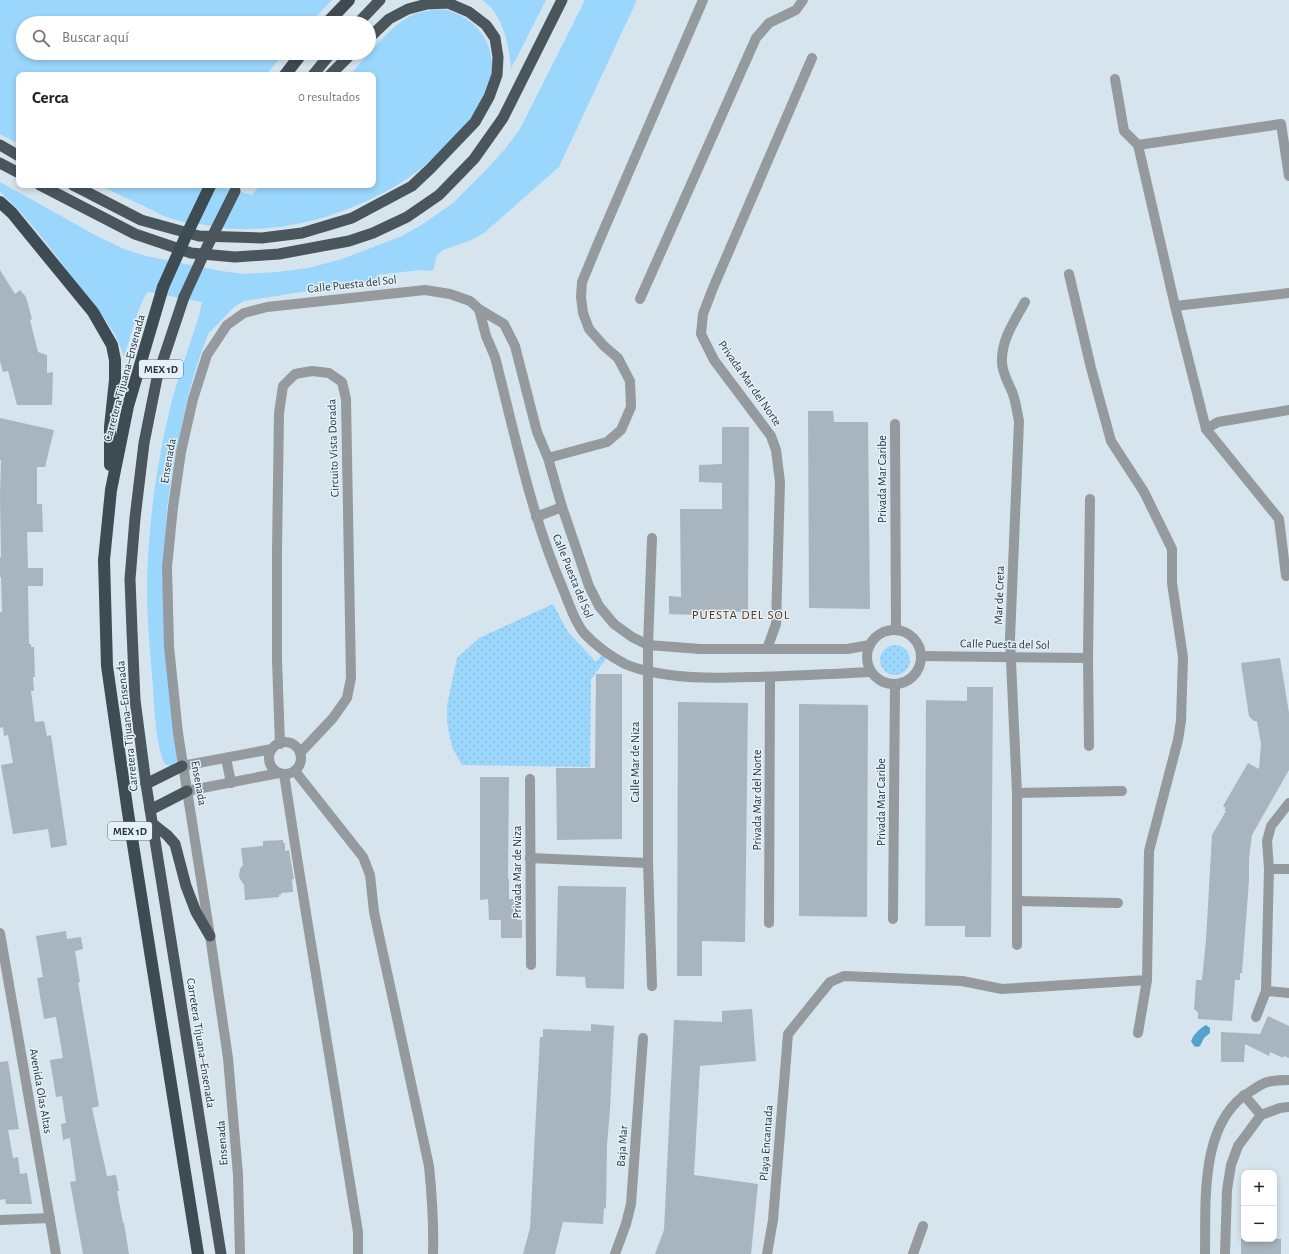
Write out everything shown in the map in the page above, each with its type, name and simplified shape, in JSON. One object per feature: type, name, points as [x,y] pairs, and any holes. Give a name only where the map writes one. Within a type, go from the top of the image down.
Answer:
[{"type":"highway","points":[[334,16],[349,0]]},
{"type":"highway","points":[[365,16],[380,0]]},
{"type":"highway","points":[[46,188],[135,234],[191,253],[235,257],[279,254],[349,241],[373,233],[407,217],[439,195],[474,159],[503,118],[562,0]]},
{"type":"highway","points":[[79,188],[141,220],[199,236],[262,238],[302,233],[352,218],[412,186],[455,144],[475,122],[490,98],[498,63],[495,38],[486,25],[469,12],[448,3],[427,4],[408,9],[389,19],[376,31]]},
{"type":"highway","points":[[287,72],[297,60]]},
{"type":"highway","points":[[315,72],[325,60]]},
{"type":"highway","points":[[333,72],[345,60]]},
{"type":"highway","points":[[0,145],[16,154]]},
{"type":"highway","points":[[0,163],[16,171]]},
{"type":"highway","name":"Carretera Tijuana–Ensenada","points":[[198,1254],[128,814],[107,666],[104,560],[110,490],[128,406],[163,287],[209,188]]},
{"type":"highway","name":"Carretera Tijuana–Ensenada","points":[[221,1254],[146,784],[135,700],[130,579],[144,443],[157,378],[184,297],[237,188]]},
{"type":"highway","points":[[0,202],[12,213],[93,312],[112,345],[115,360],[115,380],[110,427],[110,490]]},
{"type":"highway","points":[[146,784],[182,766]]},
{"type":"highway","points":[[150,810],[187,791]]},
{"type":"highway","points":[[153,824],[167,835],[175,844],[186,886],[196,912],[210,936]]},
{"type":"street","points":[[548,458],[607,442],[621,430],[631,407],[630,381],[618,358],[604,346],[589,329],[582,312],[582,282],[703,0]]},
{"type":"street","points":[[640,299],[756,38],[769,24],[796,10],[803,0]]},
{"type":"street","name":"Privada Mar del Norte","points":[[767,649],[776,624],[780,482],[776,450],[771,436],[714,360],[701,334],[703,314],[710,294],[812,58]]},
{"type":"street","points":[[1115,79],[1124,131],[1138,145],[1175,306],[1206,429],[1284,519],[1286,576]]},
{"type":"street","points":[[1138,145],[1281,124],[1289,176]]},
{"type":"street","points":[[1069,274],[1091,368],[1111,441],[1144,492],[1172,549],[1172,583],[1183,657],[1181,721],[1178,740],[1149,851],[1147,980],[1138,1033]]},
{"type":"street","name":"Calle Puesta del Sol","points":[[227,325],[244,313],[267,307],[425,290],[450,294],[470,301],[504,324],[515,346],[537,432],[548,458],[562,507],[589,586],[599,606],[614,624],[632,637],[648,645],[700,649],[847,649],[870,645]]},
{"type":"street","points":[[1175,306],[1289,293]]},
{"type":"street","name":"Mar de Creta","points":[[1017,944],[1017,793],[1010,639],[1019,421],[1013,395],[1005,376],[1002,362],[1004,346],[1011,328],[1025,302]]},
{"type":"street","name":"Calle Puesta del Sol","points":[[479,308],[486,336],[495,357],[536,517],[559,580],[578,623],[584,632],[611,656],[626,664],[648,671],[680,677],[770,677],[871,672]]},
{"type":"street","name":"Ensenada","points":[[227,325],[207,355],[193,399],[173,507],[167,560],[169,648],[182,766],[210,936],[228,1058],[238,1175],[240,1254]]},
{"type":"street","name":"Circuito Vista Dorada","points":[[276,746],[279,413],[284,386],[295,374],[312,371],[329,373],[342,382],[346,399],[351,678],[347,698],[333,718],[300,753]]},
{"type":"street","points":[[1206,429],[1218,422],[1289,410]]},
{"type":"street","name":"Privada Mar Caribe","points":[[895,424],[896,630]]},
{"type":"street","points":[[1089,746],[1088,658],[1090,499]]},
{"type":"street","points":[[536,517],[562,507]]},
{"type":"street","name":"Calle Mar de Niza","points":[[652,538],[648,645],[648,863],[652,986]]},
{"type":"street","points":[[896,630],[913,638],[919,646],[921,656],[920,666],[914,675],[906,682],[895,684],[886,683],[878,679],[871,672],[867,659],[870,645],[876,637],[885,631],[896,630]]},
{"type":"street","name":"Calle Puesta del Sol","points":[[921,656],[1088,658]]},
{"type":"street","name":"Privada Mar del Norte","points":[[769,923],[770,677]]},
{"type":"street","name":"Privada Mar Caribe","points":[[894,919],[895,684]]},
{"type":"street","points":[[182,766],[291,744],[300,753],[300,764],[295,771],[187,791]]},
{"type":"street","points":[[276,746],[269,754],[269,760],[271,766],[282,774],[357,1224],[358,1254]]},
{"type":"street","points":[[226,758],[231,782]]},
{"type":"street","points":[[295,771],[363,857],[370,875],[374,912],[429,1166],[433,1197],[433,1254]]},
{"type":"street","name":"Privada Mar de Niza","points":[[530,779],[531,965]]},
{"type":"street","points":[[1017,793],[1122,791]]},
{"type":"street","points":[[1256,1017],[1266,991],[1267,841],[1271,826],[1289,803]]},
{"type":"street","points":[[530,858],[648,863]]},
{"type":"street","points":[[1268,868],[1289,869]]},
{"type":"street","points":[[1017,901],[1118,903]]},
{"type":"street","name":"Avenida Olas Altas","points":[[0,933],[56,1254]]},
{"type":"street","name":"Playa Encantada","points":[[767,1254],[773,1220],[788,1034],[830,982],[844,976],[962,981],[1002,989],[1147,980]]},
{"type":"street","points":[[1266,991],[1289,993]]},
{"type":"street","name":"Baja Mar","points":[[615,1254],[626,1224],[631,1204],[642,1038]]},
{"type":"street","points":[[1205,1254],[1206,1182],[1213,1143],[1225,1115],[1244,1095],[1267,1082],[1289,1080]]},
{"type":"street","points":[[1244,1095],[1260,1115]]},
{"type":"street","points":[[1225,1254],[1227,1190],[1231,1165],[1238,1146],[1260,1115],[1280,1108],[1289,1107]]},
{"type":"street","points":[[0,1220],[50,1218]]},
{"type":"street","points":[[913,1254],[923,1226]]},
{"type":"shaded area","points":[[0,0],[332,0],[317,16],[16,16],[16,60],[278,60],[268,72],[16,72],[16,142],[0,134]]},
{"type":"shaded area","points":[[482,0],[546,0],[511,68],[509,49],[504,30],[495,13]]},
{"type":"shaded area","points":[[585,0],[637,0],[559,167],[484,233],[469,241],[443,250],[437,255],[432,271],[420,270],[377,275],[378,280],[244,301],[234,307],[208,334],[189,392],[174,460],[167,508],[165,546],[178,760],[170,766],[165,764],[159,748],[156,726],[149,636],[147,586],[149,539],[154,492],[172,400],[199,316],[202,302],[148,292],[141,304],[124,357],[116,337],[104,318],[40,236],[11,202],[0,192],[0,182],[95,235],[124,249],[146,256],[221,271],[244,274],[308,268],[342,259],[402,236],[423,224],[453,203],[486,170],[505,149],[520,129]]},
{"type":"shaded area","points":[[443,9],[455,13],[476,27],[487,42],[491,54],[491,80],[482,101],[473,116],[448,144],[420,169],[376,197],[323,218],[286,226],[236,229],[173,219],[105,188],[225,188],[252,195],[258,188],[376,188],[376,72],[353,72],[363,60],[376,60],[376,45],[395,26],[412,15],[431,10]]},
{"type":"shaded area","points":[[553,604],[568,632],[596,662],[604,653],[606,659],[591,679],[590,767],[462,765],[452,747],[447,723],[447,705],[457,658],[479,638]]},
{"type":"shaded area","points":[[895,645],[906,649],[910,660],[906,671],[895,675],[884,671],[880,660],[884,649]]},
{"type":"shaded area","points":[[1206,1025],[1210,1028],[1210,1033],[1204,1038],[1200,1046],[1194,1046],[1191,1041],[1192,1038],[1201,1028]]},
{"type":"building","points":[[0,270],[15,294],[20,290],[26,297],[38,352],[47,355],[47,373],[53,372],[52,405],[17,405],[8,371],[3,372],[0,361]]},
{"type":"building","points":[[808,411],[833,411],[834,422],[868,422],[870,609],[809,608]]},
{"type":"building","points":[[0,418],[54,430],[45,467],[37,467],[37,504],[42,504],[43,532],[27,532],[28,568],[43,568],[43,586],[28,586],[29,644],[31,644],[31,647],[34,647],[35,677],[33,677],[34,691],[31,691],[35,722],[44,721],[47,736],[51,735],[67,845],[51,848],[48,829],[13,834],[1,765],[13,763],[8,735],[4,736],[3,727],[0,728],[0,612],[2,612],[0,577]]},
{"type":"building","points":[[722,427],[749,427],[748,612],[696,611],[696,615],[669,614],[669,596],[681,597],[680,509],[722,509],[722,483],[699,482],[699,465],[722,464]]},
{"type":"building","points":[[1280,658],[1289,713],[1289,770],[1252,835],[1249,859],[1249,880],[1242,973],[1240,973],[1240,980],[1235,980],[1232,1021],[1198,1019],[1198,1012],[1196,1012],[1197,1010],[1194,1010],[1196,980],[1202,980],[1206,940],[1212,835],[1226,811],[1224,810],[1226,808],[1223,806],[1248,763],[1259,769],[1261,744],[1257,721],[1254,721],[1249,716],[1241,663]]},
{"type":"building","points":[[596,674],[622,674],[622,839],[557,840],[556,768],[595,768]]},
{"type":"building","points":[[967,687],[993,687],[991,937],[965,937],[965,926],[925,926],[926,700],[967,701]]},
{"type":"building","points":[[678,702],[748,703],[745,942],[702,941],[702,976],[677,976]]},
{"type":"building","points":[[799,704],[868,705],[867,917],[799,916]]},
{"type":"building","points":[[480,777],[509,777],[509,899],[517,899],[517,920],[522,920],[522,938],[501,938],[501,920],[489,920],[488,899],[480,900]]},
{"type":"building","points":[[283,840],[283,843],[285,843],[285,851],[289,850],[294,879],[292,879],[293,892],[281,893],[279,897],[245,900],[244,885],[239,876],[240,869],[243,865],[241,848],[263,846],[263,841]]},
{"type":"building","points":[[558,886],[626,887],[624,989],[586,988],[585,977],[556,976]]},
{"type":"building","points":[[66,931],[67,939],[81,937],[83,949],[75,951],[80,982],[78,982],[99,1106],[92,1108],[107,1176],[116,1175],[119,1191],[117,1191],[129,1254],[83,1254],[70,1182],[76,1181],[70,1138],[63,1140],[61,1124],[66,1123],[62,1096],[56,1097],[50,1060],[63,1058],[56,1017],[44,1019],[37,978],[43,977],[36,936]]},
{"type":"building","points":[[752,1009],[756,1061],[700,1066],[694,1175],[758,1184],[751,1254],[655,1254],[664,1230],[674,1020],[722,1022],[722,1011]]},
{"type":"building","points":[[1268,1016],[1289,1026],[1289,1058],[1284,1056],[1283,1058],[1270,1052],[1269,1056],[1245,1044],[1244,1062],[1221,1062],[1221,1032],[1260,1034]]},
{"type":"building","points":[[591,1024],[614,1026],[607,1145],[606,1209],[604,1208],[603,1224],[563,1222],[555,1254],[523,1254],[530,1228],[540,1037],[543,1037],[543,1029],[591,1031]]},
{"type":"building","points":[[8,1061],[19,1129],[8,1130],[13,1158],[18,1157],[20,1174],[27,1173],[32,1204],[6,1204],[5,1199],[0,1200],[0,1062]]},
{"type":"building","points":[[1277,1239],[1281,1239],[1281,1254],[1241,1254],[1241,1242],[1277,1242]]},
{"type":"district","name":"PUESTA DEL SOL","points":[[741,614]]}]
